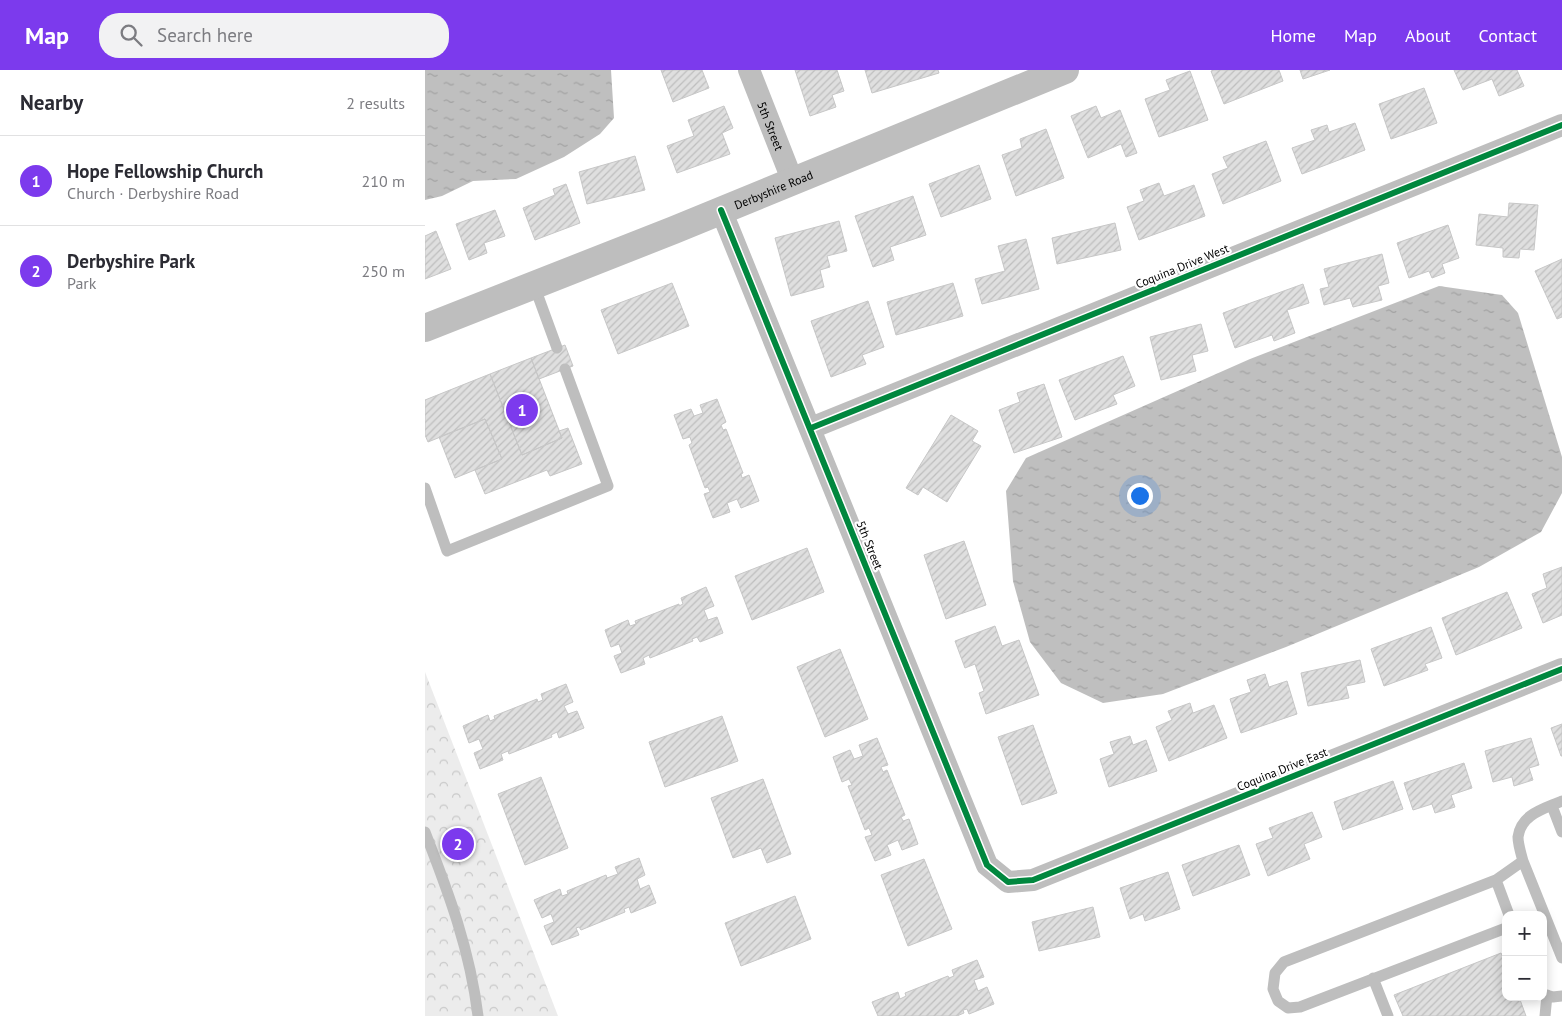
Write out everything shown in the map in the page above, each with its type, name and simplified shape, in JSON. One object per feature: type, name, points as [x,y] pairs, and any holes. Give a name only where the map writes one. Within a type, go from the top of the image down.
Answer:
[{"type":"street","name":"5th Street","points":[[749,70],[793,182]]},
{"type":"street","name":"Derbyshire Road","points":[[425,328],[793,182],[1065,70]]},
{"type":"street","name":"Coquina Drive West","points":[[811,428],[1562,125]]},
{"type":"street","name":"5th Street","points":[[721,210],[987,865],[1008,882]]},
{"type":"street","name":"Coquina Drive East","points":[[1008,882],[1033,880],[1562,669]]},
{"type":"lane","points":[[533,285],[557,348]]},
{"type":"lane","points":[[425,488],[447,551],[608,486],[565,369]]},
{"type":"lane","points":[[1562,832],[1557,803],[1530,815],[1523,823],[1518,838],[1523,861],[1562,958]]},
{"type":"lane","points":[[425,832],[457,915],[474,984],[478,1016]]},
{"type":"lane","points":[[1502,930],[1300,1007],[1288,1008],[1278,1002],[1273,989],[1275,973],[1284,962],[1496,880],[1523,861]]},
{"type":"lane","points":[[1496,880],[1508,911]]},
{"type":"lane","points":[[1373,978],[1388,1016]]},
{"type":"lane","points":[[1547,995],[1553,997],[1562,996]]},
{"type":"lane","points":[[1545,1001],[1545,1016]]},
{"type":"green space","points":[[425,672],[558,1016],[425,1016]]},
{"type":"water","points":[[425,70],[611,70],[614,118],[600,134],[564,157],[516,179],[473,181],[442,196],[425,200]]},
{"type":"water","points":[[1439,286],[1502,295],[1518,313],[1562,457],[1562,493],[1541,532],[1479,567],[1286,647],[1163,694],[1103,703],[1061,683],[1030,642],[1013,581],[1006,491],[1026,458],[1250,359]]},
{"type":"building","points":[[661,70],[702,70],[709,88],[673,102]]},
{"type":"building","points":[[795,70],[837,70],[844,91],[832,95],[836,107],[810,116]]},
{"type":"building","points":[[865,70],[938,70],[939,73],[872,93]]},
{"type":"building","points":[[1279,70],[1283,81],[1224,104],[1211,71]]},
{"type":"building","points":[[1300,70],[1330,70],[1303,79]]},
{"type":"building","points":[[1454,70],[1517,70],[1524,86],[1499,96],[1492,79],[1463,90]]},
{"type":"building","points":[[1190,71],[1208,120],[1159,137],[1145,99],[1170,90],[1166,80]]},
{"type":"building","points":[[1424,88],[1437,123],[1391,139],[1379,104]]},
{"type":"building","points":[[724,106],[733,128],[722,133],[730,154],[677,173],[667,146],[694,136],[688,120]]},
{"type":"building","points":[[1096,106],[1101,118],[1120,110],[1137,153],[1126,157],[1121,144],[1088,158],[1071,116]]},
{"type":"building","points":[[1355,123],[1365,150],[1302,174],[1292,148],[1315,140],[1311,130],[1327,125],[1329,132]]},
{"type":"building","points":[[1046,129],[1064,178],[1016,196],[1002,155],[1022,148],[1020,139]]},
{"type":"building","points":[[1266,141],[1281,181],[1223,204],[1212,174],[1228,168],[1223,157]]},
{"type":"building","points":[[635,156],[645,190],[587,204],[579,172]]},
{"type":"building","points":[[979,165],[991,199],[941,217],[929,184]]},
{"type":"building","points":[[1159,183],[1164,196],[1194,185],[1205,216],[1139,240],[1127,207],[1144,201],[1140,190]]},
{"type":"building","points":[[566,184],[580,223],[535,240],[523,208],[555,195],[553,189]]},
{"type":"building","points":[[913,196],[926,235],[890,247],[894,260],[873,267],[855,216]]},
{"type":"building","points":[[1509,203],[1538,205],[1534,250],[1520,249],[1519,258],[1503,257],[1503,248],[1476,245],[1479,214],[1508,217]]},
{"type":"building","points":[[495,210],[505,236],[484,243],[487,253],[469,260],[456,224]]},
{"type":"building","points":[[839,221],[847,251],[827,256],[830,267],[820,270],[824,287],[791,296],[775,238]]},
{"type":"building","points":[[1115,223],[1121,250],[1057,264],[1052,238]]},
{"type":"building","points":[[1448,225],[1459,258],[1442,264],[1445,273],[1432,278],[1429,271],[1409,278],[1397,243]]},
{"type":"building","points":[[436,231],[451,269],[425,279],[425,236]]},
{"type":"building","points":[[1026,239],[1039,289],[982,304],[975,279],[1005,271],[998,246]]},
{"type":"building","points":[[1382,254],[1389,283],[1378,286],[1382,300],[1353,307],[1350,298],[1324,305],[1320,289],[1329,287],[1324,269]]},
{"type":"building","points":[[1562,259],[1562,317],[1557,319],[1535,271]]},
{"type":"building","points":[[672,283],[689,326],[618,354],[601,310]]},
{"type":"building","points":[[953,283],[963,316],[896,335],[887,302]]},
{"type":"building","points":[[1303,284],[1309,303],[1287,310],[1295,333],[1274,341],[1272,335],[1235,348],[1223,313]]},
{"type":"building","points":[[868,301],[884,347],[862,355],[866,364],[831,377],[811,321]]},
{"type":"building","points":[[1201,324],[1208,351],[1192,355],[1196,371],[1161,380],[1150,337]]},
{"type":"building","points":[[565,345],[573,366],[539,379],[531,358]]},
{"type":"building","points":[[1123,356],[1135,386],[1113,395],[1117,404],[1075,420],[1059,380]]},
{"type":"building","points":[[531,358],[562,438],[522,455],[490,374]]},
{"type":"building","points":[[490,374],[522,455],[562,438],[559,431],[568,428],[582,464],[550,476],[547,470],[485,494],[475,470],[502,459],[485,419],[428,442],[425,435],[425,400]]},
{"type":"building","points":[[1044,384],[1062,437],[1014,453],[999,410],[1020,402],[1017,393]]},
{"type":"building","points":[[717,399],[726,422],[721,425],[723,430],[726,429],[743,473],[741,474],[742,478],[749,475],[759,501],[741,508],[737,499],[727,503],[730,512],[713,518],[704,494],[710,492],[708,487],[705,488],[689,445],[692,443],[690,437],[683,439],[674,415],[691,409],[694,416],[703,413],[700,405]]},
{"type":"building","points":[[951,415],[978,431],[972,441],[981,446],[947,502],[923,487],[918,495],[906,488]]},
{"type":"building","points":[[485,419],[502,459],[455,478],[439,437]]},
{"type":"building","points":[[964,541],[986,605],[946,619],[924,555]]},
{"type":"building","points":[[807,548],[824,592],[752,620],[735,576]]},
{"type":"building","points":[[1562,567],[1562,615],[1543,623],[1532,594],[1547,588],[1543,574]]},
{"type":"building","points":[[706,587],[714,606],[704,610],[708,620],[717,617],[723,633],[700,642],[697,637],[692,639],[693,641],[650,658],[649,655],[643,658],[645,664],[621,673],[614,656],[622,653],[619,644],[611,647],[605,630],[628,620],[630,626],[636,624],[635,621],[679,604],[679,606],[683,604],[681,598]]},
{"type":"building","points":[[1507,592],[1522,628],[1456,655],[1442,618]]},
{"type":"building","points":[[995,626],[1002,646],[1019,640],[1039,695],[986,714],[979,693],[984,691],[975,664],[965,668],[955,641]]},
{"type":"building","points":[[1431,627],[1442,658],[1425,664],[1428,670],[1384,686],[1371,649]]},
{"type":"building","points":[[840,649],[868,719],[825,737],[797,667]]},
{"type":"building","points":[[1360,660],[1365,682],[1346,686],[1349,698],[1308,706],[1301,673]]},
{"type":"building","points":[[1265,674],[1269,687],[1287,681],[1297,714],[1241,733],[1230,699],[1251,692],[1247,680]]},
{"type":"building","points":[[566,684],[573,702],[564,706],[568,714],[577,711],[584,728],[559,738],[557,732],[551,735],[552,737],[509,754],[508,751],[501,754],[503,760],[480,769],[474,753],[483,749],[479,739],[469,743],[463,726],[488,715],[490,721],[495,719],[494,716],[537,699],[538,702],[543,700],[541,694]]},
{"type":"building","points":[[1190,703],[1193,713],[1214,705],[1227,738],[1169,761],[1156,727],[1172,720],[1168,711]]},
{"type":"building","points":[[722,716],[738,761],[665,787],[649,742]]},
{"type":"building","points":[[1562,724],[1562,756],[1561,756],[1551,728]]},
{"type":"building","points":[[1033,725],[1057,793],[1022,805],[998,737]]},
{"type":"building","points":[[1130,736],[1133,745],[1146,740],[1157,771],[1109,787],[1100,759],[1114,754],[1110,742]]},
{"type":"building","points":[[877,738],[888,765],[881,767],[883,772],[887,770],[905,815],[901,817],[903,821],[909,819],[918,844],[902,850],[898,840],[887,845],[891,855],[875,861],[865,837],[872,835],[869,828],[865,830],[848,786],[852,785],[849,779],[842,782],[833,757],[850,750],[854,759],[863,756],[859,745]]},
{"type":"building","points":[[1531,738],[1539,765],[1529,768],[1533,780],[1514,786],[1512,777],[1493,782],[1485,751]]},
{"type":"building","points":[[1464,763],[1472,788],[1451,795],[1455,807],[1435,813],[1432,804],[1413,810],[1404,783]]},
{"type":"building","points":[[541,777],[568,848],[525,865],[498,794]]},
{"type":"building","points":[[763,779],[791,854],[767,863],[761,848],[733,858],[711,798]]},
{"type":"building","points":[[1393,781],[1403,809],[1343,830],[1334,802]]},
{"type":"building","points":[[1312,812],[1322,837],[1304,844],[1310,859],[1268,876],[1256,844],[1273,838],[1269,828]]},
{"type":"building","points":[[1239,845],[1250,875],[1193,896],[1182,865]]},
{"type":"building","points":[[639,858],[645,875],[637,879],[640,889],[649,885],[656,903],[631,913],[629,907],[624,909],[625,912],[581,930],[579,927],[576,928],[579,935],[552,945],[544,926],[554,922],[551,914],[542,918],[534,900],[560,889],[562,896],[568,894],[567,891],[606,875],[607,878],[618,874],[615,867]]},
{"type":"building","points":[[924,859],[952,929],[908,946],[881,875]]},
{"type":"building","points":[[1168,872],[1180,909],[1145,921],[1143,914],[1130,919],[1120,888]]},
{"type":"building","points":[[795,896],[811,939],[741,966],[725,923]]},
{"type":"building","points":[[1093,907],[1100,937],[1039,951],[1032,922]]},
{"type":"building","points":[[1501,953],[1502,1001],[1520,1001],[1526,1016],[1403,1016],[1394,995]]},
{"type":"building","points":[[977,960],[984,977],[974,980],[978,991],[987,987],[994,1004],[969,1014],[967,1009],[963,1010],[964,1013],[957,1016],[878,1016],[872,1002],[898,992],[900,999],[906,996],[905,993],[948,976],[949,978],[954,976],[952,970]]},
{"type":"cycle path","points":[[811,428],[1562,125]]},
{"type":"cycle path","points":[[721,210],[987,865],[1008,882],[1033,880],[1562,669]]},
{"type":"place","name":"Hope Fellowship Church","points":[[522,410]]},
{"type":"place","name":"Derbyshire Park","points":[[458,844]]}]
